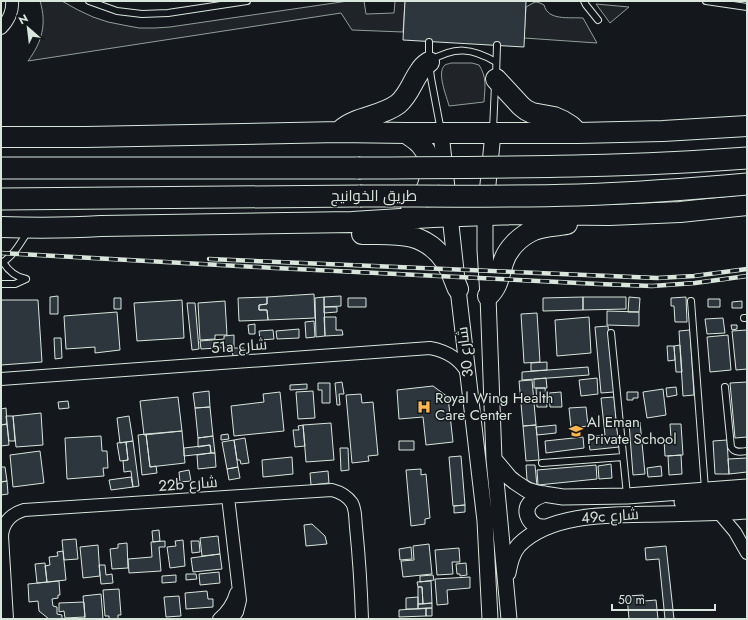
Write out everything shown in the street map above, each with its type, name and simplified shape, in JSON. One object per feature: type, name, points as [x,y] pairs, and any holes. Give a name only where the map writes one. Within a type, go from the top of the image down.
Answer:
[{"type":"highway","name":"طريق الخوانيج","points":[[1,168],[358,168],[588,166],[642,165],[747,158]]},
{"type":"highway","name":"طريق الخوانيج","points":[[1,199],[512,196],[645,192],[747,184]]},
{"type":"main road","points":[[339,132],[348,125],[380,114],[398,104],[410,90],[421,69],[429,62]]},
{"type":"main road","points":[[496,71],[521,106],[526,110],[532,113],[554,117],[571,126],[578,133]]},
{"type":"main road","points":[[1,136],[85,137],[339,132],[578,133],[663,131],[747,126]]},
{"type":"main road","points":[[352,222],[364,216],[398,212],[407,209],[422,198],[427,190],[431,172],[430,162],[422,146],[406,133]]},
{"type":"main road","points":[[1,227],[31,228],[313,223],[524,214],[609,215],[680,212],[747,205]]},
{"type":"main road","points":[[488,296],[495,289],[506,255],[524,236],[534,230],[545,227],[588,221],[609,215]]},
{"type":"main road","points":[[313,223],[332,230],[352,234],[399,234],[420,239],[430,245],[441,255],[446,262],[458,289]]},
{"type":"street","points":[[1,37],[3,26],[10,15],[13,4],[12,1]]},
{"type":"street","name":"شارع 30","points":[[441,132],[485,521],[490,619]]},
{"type":"street","name":"شارع 30","points":[[493,133],[485,215],[485,250],[494,458],[509,619]]},
{"type":"street","name":"51a شارع","points":[[1,379],[430,348],[444,351],[452,356],[459,361],[468,375]]},
{"type":"street","name":"49c شارع","points":[[494,458],[506,474],[515,482],[527,490],[545,494],[574,497],[627,496],[747,487]]},
{"type":"street","name":"22b شارع","points":[[7,619],[2,530],[12,515],[18,512],[24,510],[332,490],[348,498],[354,508],[362,619]]},
{"type":"street","points":[[545,494],[528,505],[527,513],[532,523],[547,527]]},
{"type":"street","points":[[228,497],[240,600],[237,612],[232,619]]},
{"type":"street","points":[[625,514],[643,507],[658,504],[747,498]]},
{"type":"street","name":"49c شارع","points":[[506,581],[511,559],[519,545],[529,536],[547,527],[573,519],[625,514],[719,513],[747,511]]},
{"type":"street","points":[[719,513],[735,532],[747,553]]},
{"type":"street","points":[[219,619],[232,604],[238,586]]},
{"type":"lane","points":[[89,1],[117,11],[142,14],[168,13],[247,1]]},
{"type":"lane","points":[[584,1],[598,20]]},
{"type":"lane","points":[[706,1],[747,7]]},
{"type":"lane","points":[[429,42],[429,62],[433,94],[441,132]]},
{"type":"lane","points":[[493,133],[497,45]]},
{"type":"lane","points":[[429,62],[441,54],[455,51],[470,51],[484,55],[496,71]]},
{"type":"lane","points":[[1,284],[11,284],[26,279],[10,272],[2,263],[11,256],[31,228]]},
{"type":"lane","points":[[691,301],[705,490]]},
{"type":"lane","points":[[611,333],[627,496]]},
{"type":"lane","points":[[725,387],[730,447],[735,452],[747,451]]},
{"type":"lane","points":[[542,462],[623,457]]},
{"type":"shaded area","points":[[40,1],[62,1],[93,17],[108,22],[139,28],[155,28],[348,1],[364,1],[366,14],[394,13],[395,1],[405,1],[403,32],[352,30],[341,13],[28,61],[37,47],[42,32],[43,17]]},
{"type":"shaded area","points":[[536,2],[544,5],[546,10],[554,16],[583,18],[597,43],[524,38],[526,7]]},
{"type":"shaded area","points":[[596,4],[629,7],[610,23]]},
{"type":"shaded area","points":[[451,63],[472,63],[479,65],[482,69],[484,78],[484,102],[449,106],[443,85],[442,73],[445,65]]},
{"type":"building","points":[[405,1],[526,1],[524,47],[403,40]]},
{"type":"building","points":[[314,294],[315,318],[268,320],[267,310],[259,310],[259,305],[267,304],[267,297]]},
{"type":"building","points":[[58,296],[58,314],[50,314],[50,297]]},
{"type":"building","points":[[341,296],[341,306],[324,307],[324,297]]},
{"type":"building","points":[[267,297],[267,304],[259,305],[259,310],[267,310],[268,320],[239,321],[238,298]]},
{"type":"building","points":[[324,297],[325,336],[316,337],[315,298]]},
{"type":"building","points":[[583,297],[583,310],[543,311],[543,298]]},
{"type":"building","points":[[583,297],[626,297],[626,309],[583,310]]},
{"type":"building","points":[[629,297],[640,298],[639,312],[628,312]]},
{"type":"building","points":[[686,297],[687,322],[675,322],[674,306],[671,306],[671,298]]},
{"type":"building","points":[[114,298],[121,298],[121,309],[114,309]]},
{"type":"building","points":[[348,298],[366,298],[366,307],[348,307]]},
{"type":"building","points":[[708,299],[720,299],[720,307],[708,307]]},
{"type":"building","points":[[1,300],[38,300],[42,362],[1,365]]},
{"type":"building","points":[[182,300],[184,338],[137,341],[134,303]]},
{"type":"building","points":[[225,301],[227,335],[215,335],[215,339],[200,340],[198,303]]},
{"type":"building","points":[[742,301],[742,308],[732,308],[732,302]]},
{"type":"building","points":[[187,303],[195,303],[199,349],[192,350]]},
{"type":"building","points":[[324,307],[337,307],[337,312],[324,313]]},
{"type":"building","points":[[607,311],[639,312],[639,326],[607,325]]},
{"type":"building","points":[[117,312],[120,350],[95,353],[95,347],[66,349],[64,316]]},
{"type":"building","points":[[537,313],[540,362],[524,363],[521,314]]},
{"type":"building","points":[[324,317],[336,317],[336,330],[342,330],[343,335],[325,336]]},
{"type":"building","points":[[589,317],[591,353],[557,356],[555,320]]},
{"type":"building","points":[[723,318],[725,333],[707,334],[705,319]]},
{"type":"building","points":[[314,321],[315,337],[306,338],[305,322]]},
{"type":"building","points":[[255,324],[255,334],[249,334],[248,325]]},
{"type":"building","points":[[731,325],[737,325],[737,329],[732,330]]},
{"type":"building","points":[[608,326],[614,392],[601,393],[595,327]]},
{"type":"building","points":[[299,329],[299,338],[277,339],[276,331]]},
{"type":"building","points":[[273,330],[274,339],[260,340],[259,331]]},
{"type":"building","points":[[690,330],[694,395],[683,396],[679,331]]},
{"type":"building","points":[[747,330],[747,369],[736,370],[732,331]]},
{"type":"building","points":[[234,335],[234,347],[201,349],[200,341],[224,339],[224,336]]},
{"type":"building","points":[[728,335],[731,370],[710,372],[707,337]]},
{"type":"building","points":[[54,338],[61,338],[62,358],[55,359]]},
{"type":"building","points":[[680,345],[682,372],[676,372],[674,346]]},
{"type":"building","points":[[667,346],[674,346],[675,360],[668,361]]},
{"type":"building","points":[[232,348],[244,348],[244,357],[233,357]]},
{"type":"building","points":[[547,362],[547,370],[531,371],[531,363]]},
{"type":"building","points":[[588,367],[589,375],[522,380],[522,372]]},
{"type":"building","points":[[546,378],[547,388],[534,388],[534,379]]},
{"type":"building","points":[[597,378],[598,394],[581,396],[579,380]]},
{"type":"building","points":[[532,380],[536,425],[523,426],[519,381]]},
{"type":"building","points":[[342,382],[344,394],[339,394],[340,405],[337,405],[335,383]]},
{"type":"building","points":[[747,382],[747,437],[735,438],[730,383]]},
{"type":"building","points":[[318,383],[330,383],[330,403],[322,403],[322,390],[318,390]]},
{"type":"building","points":[[307,384],[307,389],[290,390],[290,385]]},
{"type":"building","name":"Royal Wing Health Care Center","points":[[433,386],[448,397],[453,442],[426,445],[423,417],[399,419],[397,390]]},
{"type":"building","points":[[676,387],[677,395],[667,397],[666,388]]},
{"type":"building","points":[[536,388],[545,388],[547,407],[537,407]]},
{"type":"building","points":[[663,389],[666,415],[647,418],[643,392]]},
{"type":"building","points":[[209,391],[210,407],[195,408],[193,393]]},
{"type":"building","points":[[313,391],[315,418],[298,419],[296,392]]},
{"type":"building","points":[[280,392],[284,431],[234,436],[231,406],[264,402],[263,394]]},
{"type":"building","points":[[561,392],[562,407],[550,407],[549,393]]},
{"type":"building","points":[[627,392],[638,392],[638,398],[627,400]]},
{"type":"building","points":[[361,394],[362,403],[373,402],[378,455],[368,456],[369,461],[352,463],[346,395]]},
{"type":"building","points":[[178,397],[182,431],[144,435],[140,401]]},
{"type":"building","points":[[614,397],[619,447],[590,450],[588,437],[605,435],[601,398]]},
{"type":"building","points":[[68,401],[69,408],[59,409],[58,402]]},
{"type":"building","points":[[210,407],[213,436],[198,438],[195,408]]},
{"type":"building","points":[[586,407],[588,426],[571,428],[569,408]]},
{"type":"building","points":[[6,408],[7,424],[1,425],[1,409]]},
{"type":"building","points":[[41,413],[43,445],[16,447],[13,416]]},
{"type":"building","points":[[6,416],[13,416],[15,441],[9,441]]},
{"type":"building","points":[[129,416],[133,441],[120,443],[117,418]]},
{"type":"building","points":[[640,422],[645,474],[633,475],[629,423]]},
{"type":"building","points":[[331,423],[334,460],[306,462],[303,425]]},
{"type":"building","points":[[7,424],[9,445],[1,446],[1,425]]},
{"type":"building","points":[[670,424],[681,424],[683,455],[665,456],[664,440],[671,439]]},
{"type":"building","points":[[303,425],[305,446],[295,447],[293,430],[299,430],[298,426]]},
{"type":"building","points":[[536,425],[539,460],[526,461],[523,426]]},
{"type":"building","points":[[556,425],[556,433],[537,435],[536,427]]},
{"type":"building","points":[[182,431],[185,463],[150,467],[146,434]]},
{"type":"building","points":[[146,434],[150,467],[156,466],[157,473],[142,475],[138,435]]},
{"type":"building","points":[[228,434],[229,439],[221,440],[221,435]]},
{"type":"building","points":[[101,436],[102,451],[107,451],[108,468],[103,468],[104,476],[67,479],[65,438]]},
{"type":"building","points":[[213,436],[215,453],[211,453],[210,445],[198,447],[198,438]]},
{"type":"building","points":[[583,437],[584,448],[546,453],[545,441]]},
{"type":"building","points":[[245,438],[249,463],[241,464],[240,460],[237,460],[234,440]]},
{"type":"building","points":[[234,440],[238,467],[227,469],[222,442]]},
{"type":"building","points":[[727,440],[729,474],[715,474],[713,441]]},
{"type":"building","points":[[133,441],[139,486],[133,487],[131,471],[124,472],[123,461],[128,460],[126,442]]},
{"type":"building","points":[[399,441],[414,441],[414,450],[399,450]]},
{"type":"building","points":[[126,442],[128,460],[120,461],[117,443]]},
{"type":"building","points":[[210,445],[211,453],[184,456],[184,448]]},
{"type":"building","points":[[340,448],[348,448],[349,470],[341,471]]},
{"type":"building","points":[[40,451],[44,483],[13,487],[10,455]]},
{"type":"building","points":[[215,453],[216,467],[198,469],[197,455]]},
{"type":"building","points":[[681,455],[682,474],[669,475],[668,456]]},
{"type":"building","points":[[461,456],[465,505],[453,506],[449,457]]},
{"type":"building","points":[[292,457],[293,474],[263,477],[262,460]]},
{"type":"building","points":[[747,458],[747,472],[729,474],[728,459]]},
{"type":"building","points":[[611,464],[612,478],[599,479],[598,466]]},
{"type":"building","points":[[526,465],[535,465],[537,486],[527,480]]},
{"type":"building","points":[[596,465],[597,479],[538,485],[537,470]]},
{"type":"building","points":[[661,466],[662,476],[648,477],[647,468]]},
{"type":"building","points":[[1,467],[5,467],[7,481],[1,482]]},
{"type":"building","points":[[238,467],[240,478],[229,480],[227,469]]},
{"type":"building","points":[[421,469],[421,475],[426,474],[430,518],[425,519],[425,524],[411,526],[406,470]]},
{"type":"building","points":[[189,470],[191,481],[180,482],[179,472]]},
{"type":"building","points":[[328,471],[329,483],[311,485],[310,473]]},
{"type":"building","points":[[131,477],[133,487],[111,490],[109,480]]},
{"type":"building","points":[[7,481],[8,494],[1,495],[1,482]]},
{"type":"building","points":[[465,505],[465,512],[454,513],[454,506]]},
{"type":"building","points":[[312,524],[325,536],[327,544],[306,546],[304,525]]},
{"type":"building","points":[[159,530],[160,541],[153,542],[152,531]]},
{"type":"building","points":[[218,536],[220,554],[202,556],[200,538]]},
{"type":"building","points":[[76,539],[78,559],[64,560],[62,540]]},
{"type":"building","points":[[183,540],[185,566],[170,568],[167,547],[176,546],[175,541]]},
{"type":"building","points":[[165,541],[165,547],[159,547],[161,571],[129,573],[128,559],[152,557],[151,542]]},
{"type":"building","points":[[191,541],[199,541],[200,552],[192,553]]},
{"type":"building","points":[[127,543],[128,568],[112,569],[110,549],[118,548],[118,544]]},
{"type":"building","points":[[429,544],[432,574],[403,577],[401,561],[414,560],[413,546]]},
{"type":"building","points":[[98,545],[100,576],[83,578],[80,547]]},
{"type":"building","points":[[666,546],[674,619],[665,619],[659,559],[646,560],[645,548]]},
{"type":"building","points":[[411,547],[412,559],[400,560],[399,549]]},
{"type":"building","points":[[459,548],[460,562],[452,562],[453,574],[437,575],[435,550]]},
{"type":"building","points":[[63,551],[66,580],[47,582],[45,566],[50,565],[49,557],[58,556],[57,552]]},
{"type":"building","points":[[220,554],[222,569],[193,572],[191,558]]},
{"type":"building","points":[[45,563],[47,582],[37,583],[35,564]]},
{"type":"building","points":[[466,563],[467,575],[460,576],[460,574],[457,574],[456,564]]},
{"type":"building","points":[[99,565],[105,565],[106,575],[112,574],[113,583],[101,584]]},
{"type":"building","points":[[219,572],[220,583],[200,585],[199,574]]},
{"type":"building","points":[[186,574],[196,574],[197,579],[186,580]]},
{"type":"building","points":[[176,575],[176,582],[162,583],[162,576]]},
{"type":"building","points":[[433,575],[434,580],[420,582],[420,576]]},
{"type":"building","points":[[470,577],[470,588],[447,590],[448,604],[437,605],[435,579]]},
{"type":"building","points":[[59,581],[60,595],[58,595],[58,598],[52,599],[53,606],[57,607],[57,614],[62,615],[62,619],[49,619],[39,611],[38,601],[29,602],[28,584]]},
{"type":"building","points":[[431,581],[432,603],[423,604],[422,587],[418,587],[417,582]]},
{"type":"building","points":[[418,587],[422,587],[423,604],[418,604]]},
{"type":"building","points":[[119,589],[121,615],[118,615],[118,619],[109,619],[109,616],[105,616],[103,590]]},
{"type":"building","points":[[207,591],[208,599],[213,599],[213,607],[186,609],[185,593]]},
{"type":"building","points":[[101,594],[103,619],[84,619],[83,596]]},
{"type":"building","points":[[643,595],[644,601],[656,600],[658,619],[629,619],[627,596]]},
{"type":"building","points":[[179,596],[181,616],[166,617],[164,597]]},
{"type":"building","points":[[418,597],[418,609],[406,609],[406,598]]},
{"type":"building","points":[[84,602],[85,617],[65,618],[64,611],[59,612],[59,603]]},
{"type":"building","points":[[432,603],[432,608],[418,609],[418,604]]},
{"type":"building","points":[[426,608],[432,608],[432,616],[426,616]]},
{"type":"building","points":[[426,608],[426,616],[399,617],[399,610]]},
{"type":"railway","points":[[1,253],[652,286],[695,283],[747,276]]},
{"type":"railway","points":[[209,259],[657,278],[694,276],[747,269]]},
{"type":"place","name":"Royal Wing Health Care Center","points":[[424,407]]},
{"type":"place","name":"Al Eman Private School","points":[[576,431]]}]
